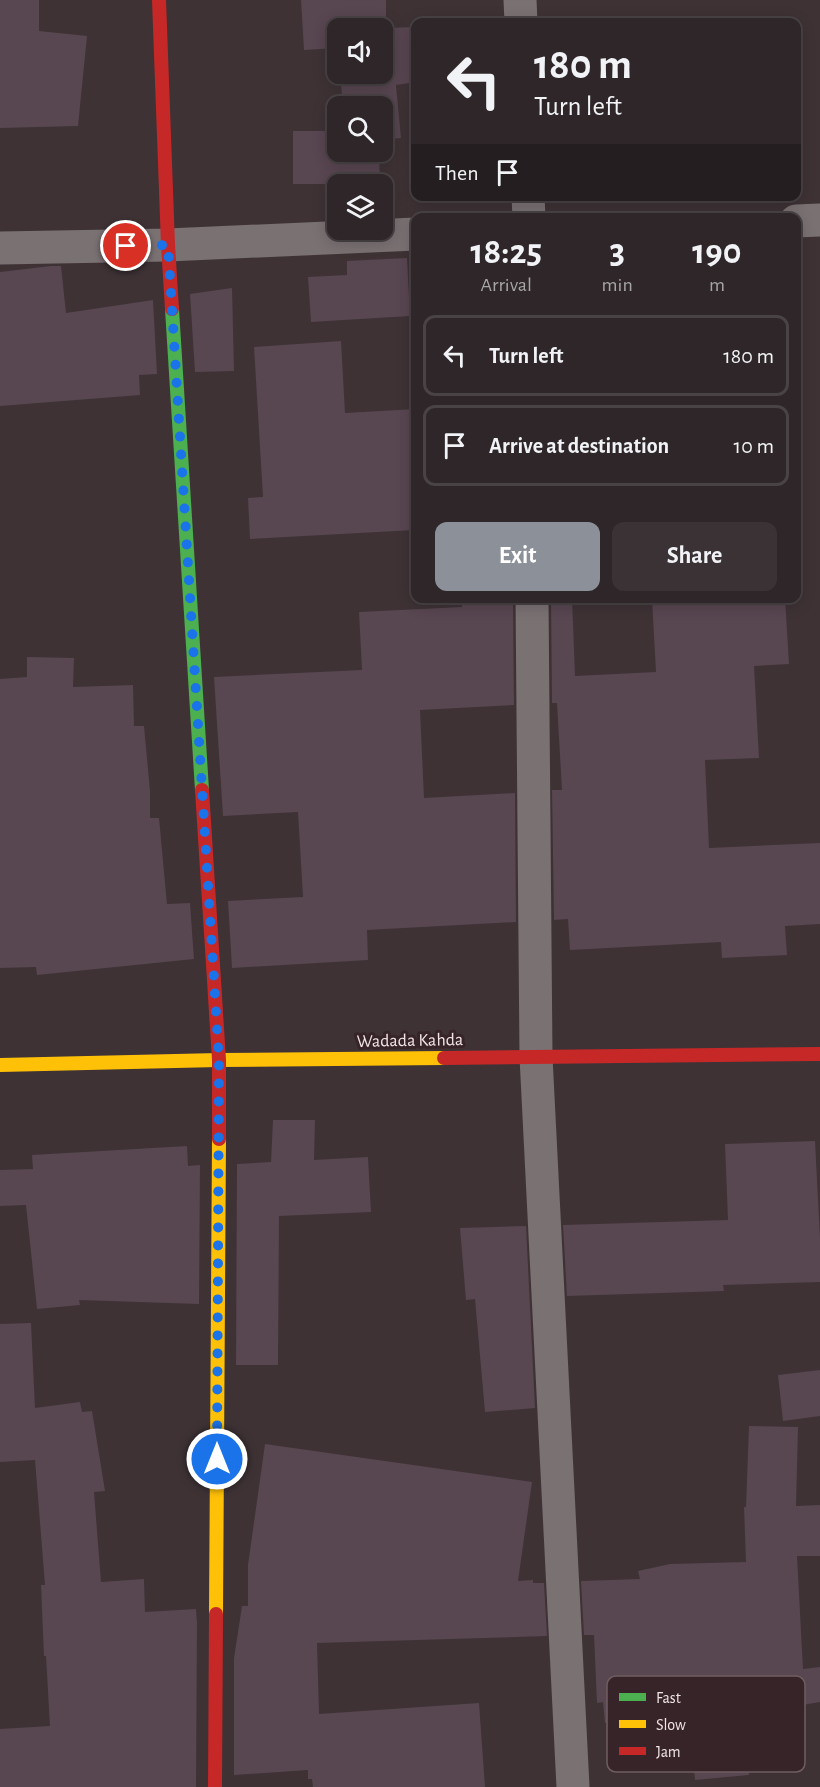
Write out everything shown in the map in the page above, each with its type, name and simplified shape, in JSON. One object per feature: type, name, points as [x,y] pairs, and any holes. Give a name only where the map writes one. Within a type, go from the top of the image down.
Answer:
[{"type":"street","points":[[159,0],[168,245],[219,1060],[215,1787]]},
{"type":"street","points":[[520,0],[521,18]]},
{"type":"street","points":[[801,221],[820,220]]},
{"type":"street","points":[[0,248],[168,245],[411,234]]},
{"type":"street","points":[[532,603],[536,1057],[573,1787]]},
{"type":"street","name":"Wadada Kahda","points":[[0,1065],[219,1060],[820,1054]]},
{"type":"building","points":[[0,0],[39,0],[39,31],[87,36],[78,126],[0,128]]},
{"type":"building","points":[[301,0],[386,0],[386,18],[327,18],[327,49],[304,50]]},
{"type":"building","points":[[411,27],[411,83],[396,85],[401,138],[393,139],[393,96],[342,96],[341,84],[393,84],[393,28]]},
{"type":"building","points":[[293,131],[327,131],[327,162],[379,162],[380,174],[327,174],[327,184],[293,184]]},
{"type":"building","points":[[407,258],[410,316],[311,322],[308,277],[347,275],[347,261]]},
{"type":"building","points":[[61,266],[66,313],[153,300],[157,374],[139,375],[140,395],[0,406],[0,272]]},
{"type":"building","points":[[232,288],[234,371],[195,372],[190,294]]},
{"type":"building","points":[[341,341],[345,413],[411,409],[411,530],[250,539],[248,498],[263,497],[254,347]]},
{"type":"building","points":[[462,603],[513,603],[514,705],[420,710],[424,798],[515,793],[516,922],[367,930],[368,960],[232,968],[228,901],[303,897],[298,812],[223,816],[214,677],[362,670],[359,612],[462,607]]},
{"type":"building","points":[[551,603],[572,603],[575,676],[656,672],[652,603],[785,603],[789,664],[754,666],[759,758],[705,760],[709,848],[820,843],[820,924],[785,926],[787,955],[722,958],[721,942],[570,950],[568,919],[554,920],[552,790],[562,790],[557,703],[552,703]]},
{"type":"building","points":[[27,657],[74,658],[73,687],[133,685],[134,726],[144,726],[150,818],[159,818],[167,904],[190,903],[194,959],[37,975],[36,967],[0,968],[0,679],[27,677]]},
{"type":"building","points":[[273,1120],[315,1120],[314,1160],[368,1157],[371,1212],[279,1216],[278,1365],[236,1365],[237,1164],[271,1162]]},
{"type":"building","points":[[815,1141],[820,1282],[723,1285],[724,1291],[567,1296],[563,1225],[728,1220],[725,1144]]},
{"type":"building","points":[[187,1146],[188,1166],[200,1165],[199,1304],[79,1300],[80,1305],[37,1309],[26,1205],[0,1206],[0,1170],[33,1169],[32,1155]]},
{"type":"building","points":[[526,1226],[535,1408],[485,1412],[475,1299],[466,1300],[460,1228]]},
{"type":"building","points":[[31,1323],[35,1408],[80,1402],[82,1412],[92,1411],[105,1491],[94,1492],[101,1582],[144,1579],[145,1612],[196,1609],[196,1787],[0,1787],[0,1729],[50,1726],[41,1585],[45,1585],[35,1460],[0,1462],[0,1324]]},
{"type":"building","points":[[820,1370],[820,1416],[783,1421],[778,1375]]},
{"type":"building","points":[[749,1426],[798,1427],[796,1506],[820,1505],[820,1556],[797,1556],[803,1669],[820,1667],[820,1702],[805,1705],[805,1676],[607,1676],[607,1723],[605,1723],[603,1702],[597,1703],[594,1635],[584,1635],[581,1581],[640,1579],[638,1571],[670,1564],[746,1562],[744,1507],[746,1507]]},
{"type":"building","points":[[265,1444],[532,1482],[518,1581],[533,1580],[533,1583],[544,1583],[547,1636],[317,1643],[319,1714],[479,1703],[485,1787],[313,1787],[312,1779],[308,1779],[308,1770],[234,1775],[234,1658],[242,1606],[248,1606],[248,1565]]},
{"type":"building","points":[[694,1772],[749,1772],[749,1775],[695,1780]]},
{"type":"traffic: fast","points":[[172,309],[202,790]]},
{"type":"traffic: slow","points":[[0,1065],[444,1058]]},
{"type":"traffic: slow","points":[[216,1614],[219,1139]]},
{"type":"traffic: jam","points":[[159,0],[172,309]]},
{"type":"traffic: jam","points":[[202,790],[219,1060],[219,1139]]},
{"type":"traffic: jam","points":[[444,1058],[820,1054]]},
{"type":"traffic: jam","points":[[215,1787],[216,1614]]},
{"type":"route","points":[[126,246],[168,245],[219,1060],[217,1459]]}]
